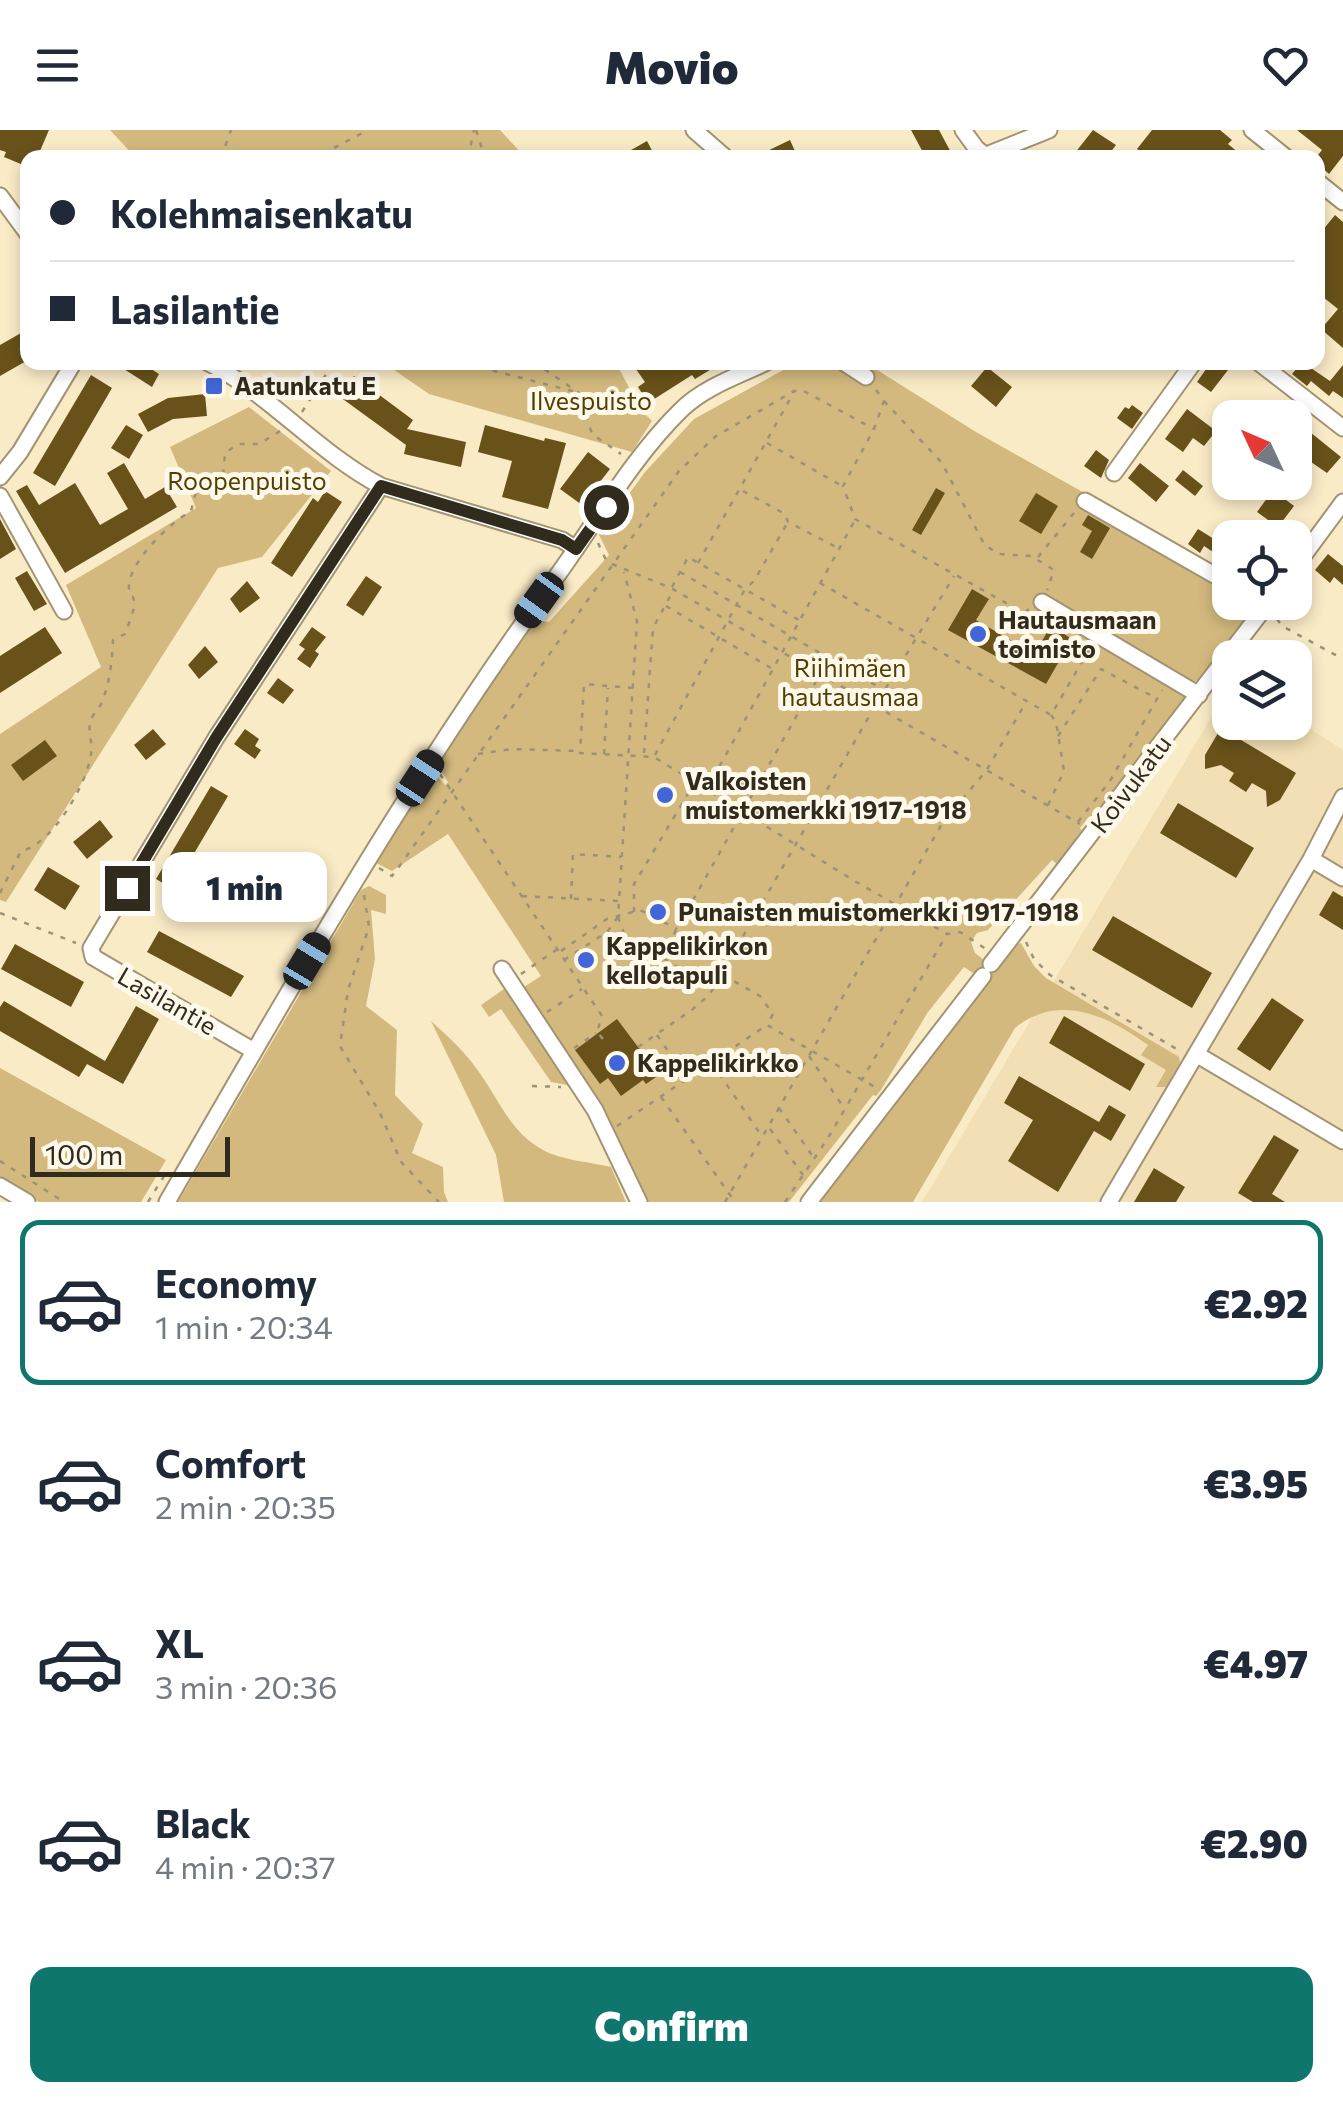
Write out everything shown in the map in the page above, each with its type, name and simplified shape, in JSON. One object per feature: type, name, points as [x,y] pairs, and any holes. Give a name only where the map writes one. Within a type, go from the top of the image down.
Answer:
[{"type":"street","points":[[694,130],[717,150]]},
{"type":"street","points":[[962,130],[979,150]]},
{"type":"street","points":[[999,150],[1049,130]]},
{"type":"street","points":[[1252,130],[1276,150]]},
{"type":"street","points":[[0,196],[20,223]]},
{"type":"street","points":[[0,478],[69,370]]},
{"type":"street","points":[[218,370],[356,473],[381,486],[562,540],[576,549]]},
{"type":"street","points":[[167,1202],[363,866],[497,659],[642,455],[681,410],[703,393],[750,370]]},
{"type":"street","points":[[855,370],[866,377]]},
{"type":"street","points":[[1114,473],[1188,370]]},
{"type":"street","points":[[1268,370],[1343,428]]},
{"type":"street","points":[[91,948],[216,738],[381,486]]},
{"type":"street","points":[[0,496],[64,611]]},
{"type":"street","points":[[1085,500],[1212,574]]},
{"type":"street","points":[[1312,544],[1343,502]]},
{"type":"street","points":[[1042,602],[1198,695]]},
{"type":"street","name":"Koivukatu","points":[[809,1202],[1253,620]]},
{"type":"street","points":[[1108,1202],[1343,797]]},
{"type":"street","points":[[1310,859],[1343,878]]},
{"type":"street","name":"Lasilantie","points":[[91,948],[93,957],[254,1051]]},
{"type":"street","points":[[506,975],[607,1132],[640,1202]]},
{"type":"street","points":[[1196,1054],[1343,1140]]},
{"type":"street","points":[[0,1186],[27,1202]]},
{"type":"path","points":[[330,150],[368,130]]},
{"type":"path","points":[[0,893],[21,851],[34,848],[48,836],[81,784],[92,753],[90,722],[101,706],[112,672],[113,640],[125,634],[134,602],[129,587],[138,559],[158,542],[168,524],[191,511],[196,492],[223,476],[226,453],[238,444],[260,444],[293,424],[329,370]]},
{"type":"path","points":[[491,370],[579,393]]},
{"type":"path","points":[[546,370],[579,393],[592,434],[627,458]]},
{"type":"path","points":[[767,442],[843,486],[856,519],[1024,612],[1042,602],[1054,570],[1036,558],[998,554],[984,544],[942,463],[866,377]]},
{"type":"path","points":[[439,1202],[401,1162],[380,1113],[340,1046],[348,990],[369,927],[363,866],[392,876],[679,471],[704,445],[794,391],[809,391],[874,429]]},
{"type":"path","points":[[698,563],[794,391]]},
{"type":"path","points":[[843,486],[874,429],[884,401]]},
{"type":"path","points":[[740,489],[785,514],[788,522],[839,549]]},
{"type":"path","points":[[1036,558],[1085,500]]},
{"type":"path","points":[[707,790],[856,519]]},
{"type":"path","points":[[654,756],[736,604],[788,522]]},
{"type":"path","points":[[588,533],[612,564],[672,589],[1094,833]]},
{"type":"path","points":[[644,754],[653,628],[688,557],[799,620]]},
{"type":"path","points":[[624,571],[637,621],[618,917],[625,936],[713,988]]},
{"type":"path","points":[[680,572],[884,690]]},
{"type":"path","points":[[638,1047],[701,1003],[713,988],[955,574]]},
{"type":"path","points":[[820,583],[1051,715],[1063,778],[1048,806]]},
{"type":"path","points":[[665,606],[772,669]]},
{"type":"path","points":[[1278,620],[1282,626],[1343,659]]},
{"type":"path","points":[[1051,715],[1071,676],[1099,636]]},
{"type":"path","points":[[1058,736],[1101,669],[1157,699]]},
{"type":"path","points":[[661,957],[820,674]]},
{"type":"path","points":[[1077,823],[1100,797],[1169,678]]},
{"type":"path","points":[[580,751],[584,684],[634,688]]},
{"type":"path","points":[[604,754],[608,686]]},
{"type":"path","points":[[725,1202],[953,807],[986,770],[1026,702]]},
{"type":"path","points":[[477,754],[512,750],[654,756],[947,934],[960,932],[990,965]]},
{"type":"path","points":[[431,760],[602,1016],[597,1032],[560,1057]]},
{"type":"path","points":[[634,912],[634,884],[695,782]]},
{"type":"path","points":[[571,899],[573,854],[622,857]]},
{"type":"path","points":[[522,896],[620,901]]},
{"type":"path","points":[[506,975],[559,951],[607,919],[640,910],[678,929]]},
{"type":"path","points":[[0,912],[91,948]]},
{"type":"path","points":[[564,960],[607,932],[618,917]]},
{"type":"path","points":[[1016,930],[1050,975],[1175,1050],[1196,1054]]},
{"type":"path","points":[[785,1202],[815,1159],[947,934]]},
{"type":"path","points":[[607,1132],[768,1025],[772,1014],[768,1004],[722,974]]},
{"type":"path","points":[[536,1020],[583,988]]},
{"type":"path","points":[[768,1025],[890,1096]]},
{"type":"path","points":[[597,1032],[603,1039]]},
{"type":"path","points":[[657,1034],[687,1078]]},
{"type":"path","points":[[808,1056],[845,1109]]},
{"type":"path","points":[[711,1062],[762,1137]]},
{"type":"path","points":[[532,1086],[582,1090]]},
{"type":"path","points":[[661,1097],[735,1202]]},
{"type":"path","points":[[779,1108],[815,1159]]},
{"type":"path","points":[[768,1126],[804,1176]]},
{"type":"path","points":[[0,1161],[64,1202]]},
{"type":"shaded area","points":[[1212,716],[1212,740],[1312,740],[1312,730],[1343,750],[1343,1202],[922,1202]]},
{"type":"green space","points":[[110,130],[500,130],[519,150],[129,150]]},
{"type":"green space","name":"Ilvespuisto","points":[[394,370],[620,370],[641,410],[652,421],[632,452],[429,394]]},
{"type":"green space","name":"Riihimäen hautausmaa","points":[[783,370],[877,370],[976,432],[1212,565],[1212,620],[1247,620],[1232,640],[1212,640],[1212,667],[1204,678],[1181,692],[1187,700],[1094,820],[1089,817],[1080,828],[1075,847],[1060,867],[1052,860],[988,930],[977,933],[971,942],[975,953],[987,962],[976,975],[964,967],[928,1012],[881,1090],[873,1095],[789,1202],[642,1202],[612,1133],[615,1131],[521,989],[541,976],[448,834],[392,871],[376,863],[434,772],[445,785],[448,782],[438,766],[527,631],[542,621],[549,622],[609,555],[599,535],[645,472],[694,419]]},
{"type":"green space","name":"Roopenpuisto","points":[[249,407],[331,471],[262,557],[218,568],[6,902],[0,900],[0,734],[101,667],[66,585],[196,508],[170,447]]},
{"type":"green space","points":[[369,886],[386,895],[386,914],[371,910],[375,959],[366,1006],[397,1030],[395,1095],[423,1124],[412,1153],[443,1167],[448,1202],[178,1202],[361,890]]},
{"type":"green space","points":[[1021,943],[1046,978],[1179,1057],[1180,1063],[1166,1087],[1156,1087],[1166,1070],[1141,1055],[1148,1045],[1133,1034],[1083,1012],[1049,1011],[1015,1028],[913,1202],[816,1202],[995,968]]},
{"type":"green space","points":[[507,987],[572,1086],[551,1082],[501,1009],[489,1017],[481,1005]]},
{"type":"green space","points":[[431,1021],[474,1065],[522,1134],[550,1153],[611,1167],[626,1202],[504,1202],[496,1155]]},
{"type":"green space","points":[[0,1068],[166,1160],[141,1202],[39,1202],[0,1178]]},
{"type":"building","points":[[0,130],[49,130],[40,150],[20,150],[20,164],[4,157],[6,152],[0,150]]},
{"type":"building","points":[[911,130],[939,130],[950,150],[922,150]]},
{"type":"building","points":[[1093,130],[1116,145],[1112,150],[1077,150]]},
{"type":"building","points":[[1152,130],[1220,130],[1232,140],[1228,144],[1235,150],[1138,150]]},
{"type":"building","points":[[1297,130],[1343,130],[1343,156],[1329,174],[1322,150]]},
{"type":"building","points":[[790,140],[794,150],[769,150]]},
{"type":"building","points":[[647,141],[652,150],[631,150]]},
{"type":"building","points":[[1335,215],[1343,222],[1343,348],[1325,332],[1325,324],[1338,309],[1325,299],[1325,227]]},
{"type":"building","points":[[20,334],[20,365],[0,376],[0,345]]},
{"type":"building","points":[[1343,365],[1343,398],[1333,391],[1329,396],[1311,381],[1307,386],[1292,374],[1295,370],[1314,370],[1330,381]]},
{"type":"building","points":[[125,370],[153,370],[159,374],[152,387]]},
{"type":"building","points":[[637,370],[710,370],[695,379],[692,375],[648,403],[638,387],[645,382]]},
{"type":"building","points":[[984,370],[991,370],[1012,387],[996,407],[971,386]]},
{"type":"building","points":[[1205,370],[1228,370],[1211,392],[1197,382]]},
{"type":"building","points":[[91,375],[112,388],[55,486],[33,473]]},
{"type":"building","points":[[354,376],[413,420],[407,429],[466,442],[461,467],[404,454],[406,445],[340,397]]},
{"type":"building","points":[[205,394],[207,416],[173,419],[148,432],[138,414],[168,398]]},
{"type":"building","points":[[1132,405],[1143,413],[1132,429],[1117,418],[1125,407],[1129,409]]},
{"type":"building","points":[[1187,409],[1212,428],[1212,436],[1204,446],[1193,438],[1183,452],[1165,439]]},
{"type":"building","points":[[126,425],[143,435],[129,459],[111,448]]},
{"type":"building","points":[[485,425],[566,443],[548,509],[502,497],[512,461],[478,452]]},
{"type":"building","points":[[1312,434],[1341,457],[1327,473],[1312,463]]},
{"type":"building","points":[[1096,450],[1109,460],[1101,478],[1084,466]]},
{"type":"building","points":[[588,452],[610,469],[582,505],[560,489]]},
{"type":"building","points":[[124,463],[145,499],[165,487],[177,507],[65,573],[16,491],[27,485],[39,505],[75,483],[100,525],[128,509],[107,473]]},
{"type":"building","points":[[1140,463],[1169,486],[1156,502],[1128,478]]},
{"type":"building","points":[[1183,470],[1203,486],[1195,496],[1175,480]]},
{"type":"building","points":[[936,488],[945,493],[921,535],[912,530]]},
{"type":"building","points":[[325,491],[342,502],[292,577],[271,563],[313,498],[318,502]]},
{"type":"building","points":[[1036,493],[1058,506],[1041,534],[1019,521]]},
{"type":"building","points":[[1266,500],[1286,500],[1294,506],[1283,520],[1268,520],[1257,512]]},
{"type":"building","points":[[1088,515],[1110,528],[1092,559],[1080,552],[1092,531],[1082,525]]},
{"type":"building","points":[[0,519],[16,549],[0,559]]},
{"type":"building","points":[[1198,529],[1212,538],[1212,551],[1204,546],[1200,553],[1188,544]]},
{"type":"building","points":[[1328,554],[1343,566],[1343,585],[1334,577],[1330,583],[1315,570]]},
{"type":"building","points":[[27,571],[47,604],[34,611],[15,578]]},
{"type":"building","points":[[366,576],[382,587],[363,616],[346,605]]},
{"type":"building","points":[[247,581],[260,598],[240,613],[230,599]]},
{"type":"building","name":"Hautausmaan toimisto","points":[[972,589],[989,599],[976,620],[1034,654],[1051,626],[1072,639],[1046,684],[948,630]]},
{"type":"building","points":[[45,627],[62,653],[0,693],[0,656]]},
{"type":"building","points":[[312,627],[326,637],[315,651],[319,654],[310,668],[297,659],[305,649],[299,645]]},
{"type":"building","points":[[205,646],[218,662],[199,679],[188,665]]},
{"type":"building","points":[[278,678],[294,690],[283,704],[267,693]]},
{"type":"building","points":[[153,729],[166,744],[146,760],[134,745]]},
{"type":"building","points":[[245,729],[259,739],[255,746],[261,750],[255,759],[234,744]]},
{"type":"building","points":[[45,740],[57,756],[23,781],[11,765]]},
{"type":"building","points":[[1214,740],[1241,740],[1296,773],[1280,800],[1267,807],[1266,791],[1252,783],[1246,792],[1229,781],[1234,773],[1221,765],[1205,769],[1205,755]]},
{"type":"building","points":[[211,786],[228,796],[173,889],[156,879]]},
{"type":"building","points":[[1178,803],[1254,848],[1236,878],[1160,833]]},
{"type":"building","points":[[100,820],[113,837],[87,859],[73,842]]},
{"type":"building","points":[[48,867],[80,886],[65,910],[34,890]]},
{"type":"building","points":[[1333,891],[1343,897],[1343,930],[1319,915]]},
{"type":"building","points":[[1113,916],[1212,973],[1192,1008],[1092,950]]},
{"type":"building","points":[[159,931],[244,976],[231,997],[147,952]]},
{"type":"building","points":[[15,944],[84,982],[71,1007],[1,969]]},
{"type":"building","points":[[1272,998],[1304,1020],[1270,1071],[1237,1049]]},
{"type":"building","points":[[4,1001],[105,1061],[136,1006],[159,1019],[123,1084],[87,1064],[79,1077],[0,1031],[0,1007]]},
{"type":"building","points":[[1064,1016],[1145,1064],[1130,1091],[1049,1043]]},
{"type":"building","name":"Kappelikirkko","points":[[617,1019],[659,1075],[646,1084],[643,1080],[621,1096],[608,1078],[600,1084],[575,1050]]},
{"type":"building","points":[[1019,1076],[1099,1122],[1109,1105],[1126,1115],[1111,1141],[1094,1131],[1058,1192],[1008,1161],[1033,1120],[1004,1103]]},
{"type":"building","points":[[1274,1135],[1299,1150],[1272,1194],[1285,1202],[1253,1202],[1238,1193]]},
{"type":"building","points":[[1154,1168],[1185,1187],[1176,1202],[1134,1202]]},
{"type":"place","name":"Aatunkatu E","points":[[214,386]]},
{"type":"place","name":"Hautausmaan toimisto","points":[[978,634]]},
{"type":"place","name":"Valkoisten muistomerkki 1917-1918","points":[[665,795]]},
{"type":"place","name":"Punaisten muistomerkki 1917-1918","points":[[658,912]]},
{"type":"place","name":"Kappelikirkon kellotapuli","points":[[586,960]]},
{"type":"place","name":"Kappelikirkko","points":[[617,1063]]},
{"type":"route","points":[[127,888],[216,738],[381,486],[562,540],[576,549],[606,507]]}]
